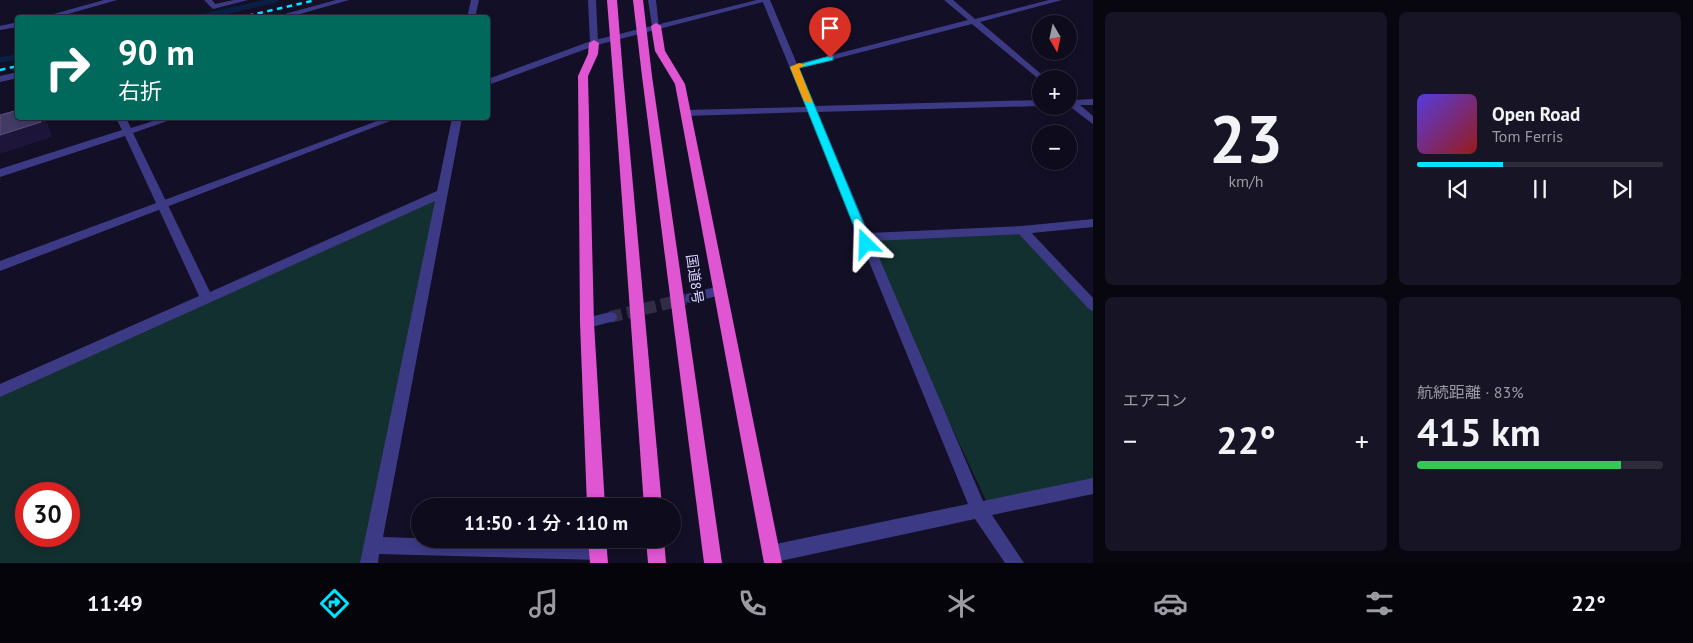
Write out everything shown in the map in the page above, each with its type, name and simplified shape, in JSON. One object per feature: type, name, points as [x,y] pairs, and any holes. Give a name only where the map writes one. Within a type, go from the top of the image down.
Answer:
[{"type":"highway","points":[[612,0],[652,498]]},
{"type":"highway","name":"国道8号","points":[[638,0],[713,563]]},
{"type":"highway","points":[[656,26],[660,51],[680,84],[772,559]]},
{"type":"highway","points":[[594,43],[593,54],[583,76],[587,323],[596,498]]},
{"type":"highway","points":[[656,548],[657,563]]},
{"type":"street","points":[[55,15],[113,0]]},
{"type":"street","points":[[208,0],[212,7],[244,0]]},
{"type":"street","points":[[286,15],[344,0]]},
{"type":"street","points":[[471,15],[475,0]]},
{"type":"street","points":[[592,0],[594,43]]},
{"type":"street","points":[[652,0],[656,26]]},
{"type":"street","points":[[490,81],[594,43],[766,0],[863,238],[978,510],[1016,563]]},
{"type":"street","points":[[948,0],[1032,70]]},
{"type":"street","points":[[794,67],[1058,0]]},
{"type":"street","points":[[0,28],[15,25]]},
{"type":"street","points":[[0,79],[15,76]]},
{"type":"street","points":[[1077,102],[1093,102]]},
{"type":"street","points":[[686,113],[1032,103]]},
{"type":"street","points":[[1077,108],[1093,121]]},
{"type":"street","points":[[122,120],[207,299]]},
{"type":"street","points":[[0,173],[164,120]]},
{"type":"street","points":[[0,266],[388,120]]},
{"type":"street","points":[[369,563],[457,120]]},
{"type":"street","points":[[0,391],[441,194]]},
{"type":"street","points":[[863,238],[1022,230],[1093,222]]},
{"type":"street","points":[[691,298],[720,291]]},
{"type":"street","points":[[587,323],[610,317]]},
{"type":"street","points":[[772,559],[978,510],[1093,486]]},
{"type":"street","points":[[373,545],[598,551]]},
{"type":"lane","points":[[1022,230],[1093,306]]},
{"type":"green space","points":[[441,194],[370,563],[0,563],[0,391]]},
{"type":"green space","points":[[1022,230],[1093,309],[1093,486],[989,507],[863,237]]},
{"type":"building","points":[[15,111],[15,120],[40,120],[41,122],[0,135],[0,115]]},
{"type":"waterway","points":[[210,15],[276,0]]},
{"type":"waterway","points":[[0,60],[15,58]]},
{"type":"tunnel","points":[[610,317],[686,299]]},
{"type":"railway","points":[[251,15],[316,0]]},
{"type":"railway","points":[[0,70],[15,67]]},
{"type":"slow traffic","points":[[802,65],[794,67],[808,101]]},
{"type":"route","points":[[830,58],[794,67],[866,244]]}]
